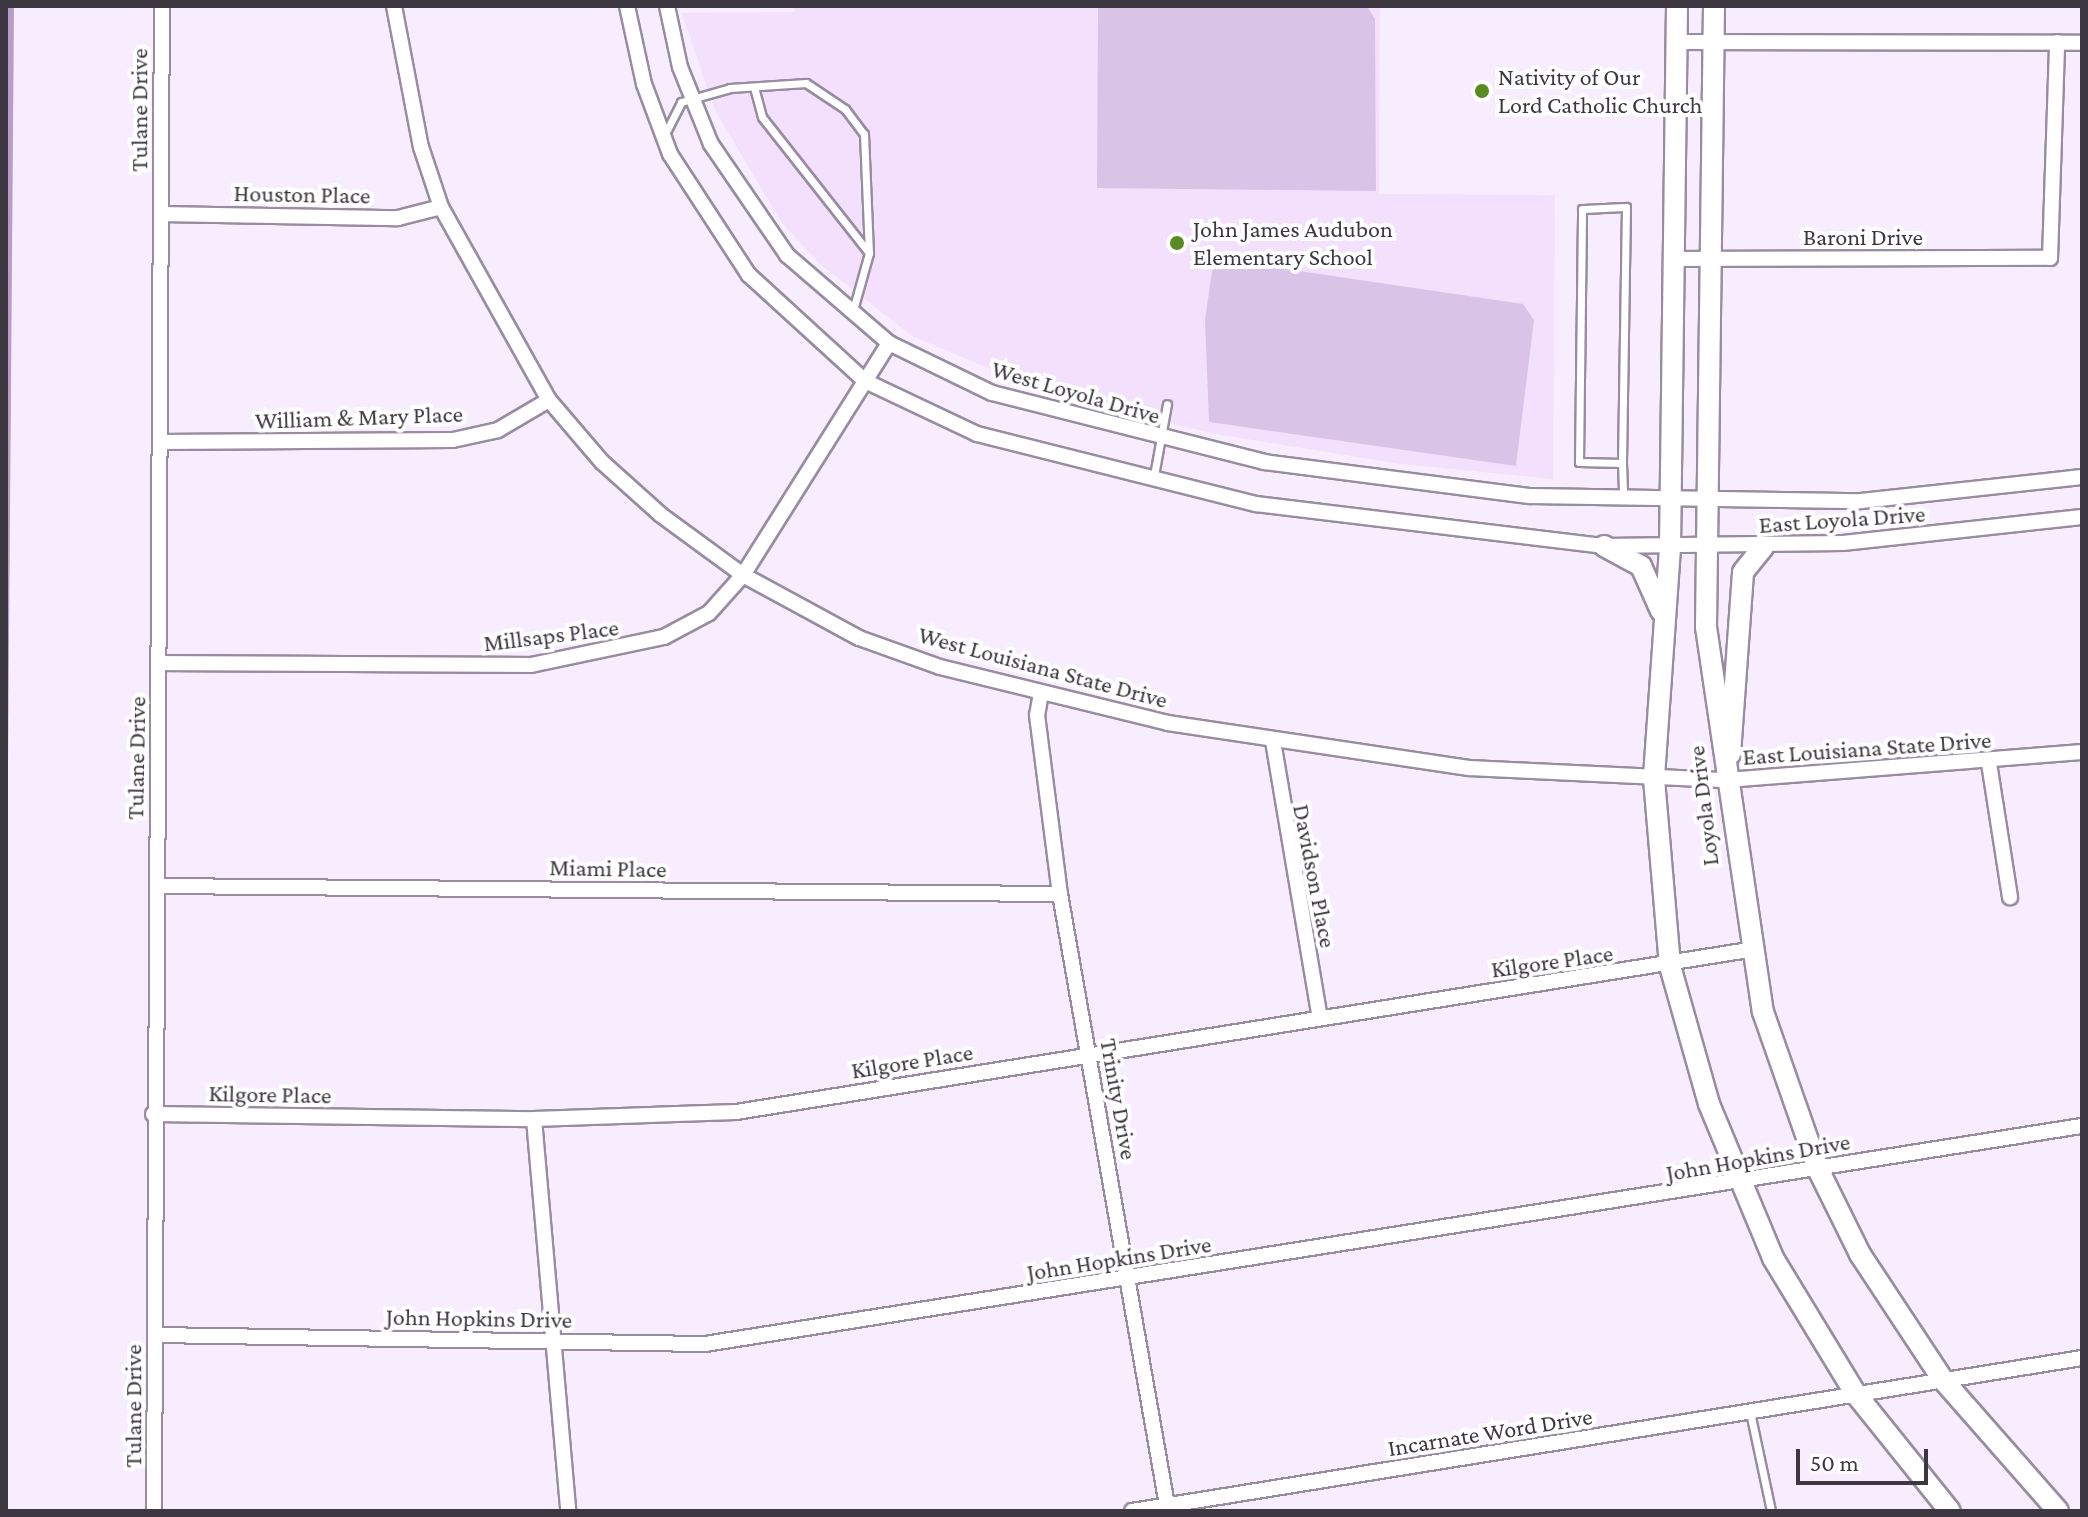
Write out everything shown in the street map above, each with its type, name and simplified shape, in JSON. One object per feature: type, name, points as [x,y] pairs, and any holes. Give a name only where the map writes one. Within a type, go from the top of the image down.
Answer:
[{"type":"main road","name":"Loyola Drive","points":[[1677,6],[1670,548],[1654,779],[1670,966],[1738,1184],[1816,1336],[1855,1393],[1950,1511]]},
{"type":"main road","name":"Loyola Drive","points":[[1714,6],[1710,503],[1706,548],[1709,666],[1749,950],[1784,1083],[1818,1169],[1860,1254],[1943,1380],[2058,1511]]},
{"type":"main road","points":[[1604,546],[1650,577],[1666,634]]},
{"type":"main road","points":[[1727,780],[1740,679],[1743,572],[1763,547]]},
{"type":"street","name":"Tulane Drive","points":[[154,1511],[153,1114],[162,6]]},
{"type":"street","name":"West Louisiana State Drive","points":[[394,6],[421,147],[441,207],[549,400],[602,462],[743,575],[859,638],[1041,693],[1273,741],[1469,768],[1654,779]]},
{"type":"street","points":[[627,6],[664,137],[694,199],[749,275],[865,381],[977,434],[1152,483],[1344,519],[1604,546]]},
{"type":"street","name":"West Loyola Drive","points":[[667,6],[692,96],[711,144],[758,218],[852,316],[889,343],[992,393],[1163,440],[1430,486],[1623,502],[1671,502]]},
{"type":"street","points":[[1677,42],[2082,43]]},
{"type":"street","name":"Baroni Drive","points":[[1676,259],[2050,258],[2057,42]]},
{"type":"street","name":"Houston Place","points":[[161,214],[398,218],[441,207]]},
{"type":"street","name":"Millsaps Place","points":[[159,663],[531,665],[664,637],[709,613],[743,575],[889,343]]},
{"type":"street","name":"William & Mary Place","points":[[160,442],[453,440],[498,430],[549,400]]},
{"type":"street","name":"East Loyola Drive","points":[[1671,502],[1861,501],[2082,477]]},
{"type":"street","name":"East Loyola Drive","points":[[1604,546],[1763,547],[2082,517]]},
{"type":"street","name":"Trinity Drive","points":[[1041,693],[1037,715],[1060,894],[1167,1508]]},
{"type":"street","name":"Davidson Place","points":[[1273,741],[1320,1018]]},
{"type":"street","name":"East Louisiana State Drive","points":[[1654,779],[1727,780],[1989,763],[2082,752]]},
{"type":"street","points":[[1989,763],[2010,897]]},
{"type":"street","name":"Miami Place","points":[[157,886],[1060,894]]},
{"type":"street","name":"Kilgore Place","points":[[153,1114],[534,1119],[736,1112],[1320,1018],[1670,966],[1749,950]]},
{"type":"street","points":[[534,1119],[568,1511]]},
{"type":"street","name":"John Hopkins Drive","points":[[155,1335],[705,1344],[1738,1184],[2082,1126]]},
{"type":"street","points":[[1943,1380],[2082,1358]]},
{"type":"street","name":"Incarnate Word Drive","points":[[1132,1511],[1167,1508],[1943,1380]]},
{"type":"lane","points":[[664,137],[681,102],[692,96],[806,83],[845,109],[864,134],[869,253],[852,316]]},
{"type":"lane","points":[[754,87],[762,117],[869,253]]},
{"type":"lane","points":[[1622,463],[1579,462],[1582,209],[1626,207],[1623,502]]},
{"type":"lane","points":[[1152,483],[1163,440],[1167,404]]},
{"type":"lane","points":[[1750,1411],[1771,1511]]},
{"type":"shaded area","points":[[6,6],[14,6],[6,1021]]},
{"type":"shaded area","name":"John James Audubon Elementary School","points":[[795,6],[1380,6],[1379,194],[1555,195],[1553,479],[1399,464],[1210,433],[1046,392],[912,336],[820,264],[781,222],[714,108],[682,13],[795,12]]},
{"type":"shaded area","points":[[1098,6],[1367,6],[1375,19],[1376,191],[1097,188]]},
{"type":"shaded area","points":[[1225,260],[1523,304],[1534,320],[1516,466],[1209,422],[1205,320],[1212,271]]},
{"type":"place","name":"Nativity of Our Lord Catholic Church","points":[[1482,91]]},
{"type":"place","name":"John James Audubon Elementary School","points":[[1177,243]]}]
